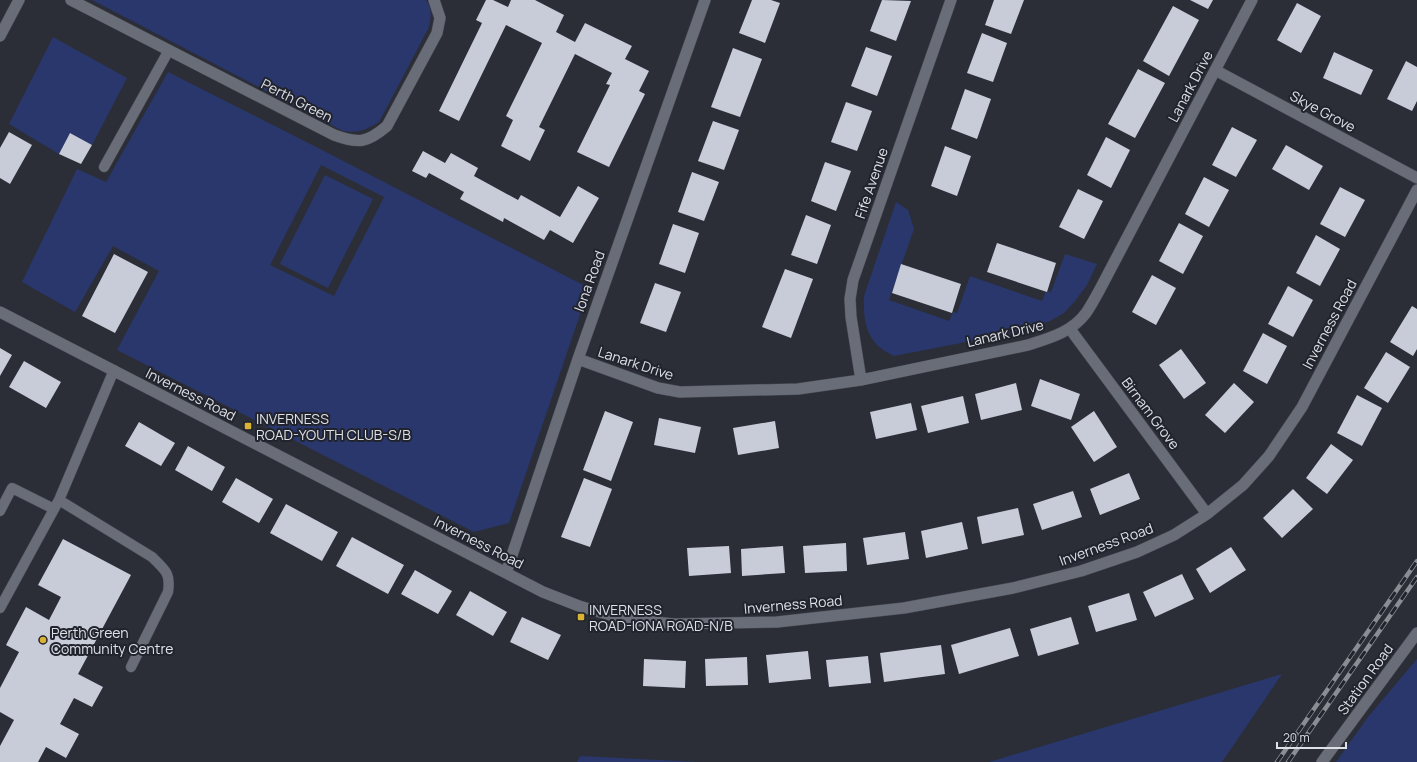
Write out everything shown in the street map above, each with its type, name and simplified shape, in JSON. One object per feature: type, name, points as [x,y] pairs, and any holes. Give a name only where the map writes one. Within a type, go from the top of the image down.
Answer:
[{"type":"street","points":[[0,36],[19,0]]},
{"type":"street","name":"Perth Green","points":[[71,0],[334,135],[347,140],[360,142],[376,135],[388,126],[437,34],[440,18],[434,0]]},
{"type":"street","name":"Iona Road","points":[[506,573],[578,359],[706,0]]},
{"type":"street","name":"Fife Avenue","points":[[861,380],[851,317],[850,299],[853,280],[951,0]]},
{"type":"street","name":"Lanark Drive","points":[[578,359],[658,388],[680,392],[798,389],[861,380],[1028,345],[1053,337],[1070,329],[1086,313],[1099,291],[1252,0]]},
{"type":"street","name":"Skye Grove","points":[[1215,70],[1417,178]]},
{"type":"street","name":"Inverness Road","points":[[0,312],[543,592],[579,606],[624,619],[674,624],[778,622],[904,608],[1013,588],[1081,571],[1137,552],[1174,534],[1207,514],[1243,485],[1269,456],[1302,407],[1417,190]]},
{"type":"street","name":"Birnam Grove","points":[[1070,329],[1207,514]]},
{"type":"street","name":"Station Road","points":[[1322,762],[1417,633]]},
{"type":"lane","points":[[104,167],[168,50]]},
{"type":"lane","points":[[0,607],[57,504],[114,370]]},
{"type":"lane","points":[[0,511],[12,488],[57,504],[152,557],[165,569],[170,580],[168,592],[131,667]]},
{"type":"shaded area","points":[[92,0],[426,0],[430,7],[431,14],[428,29],[379,122],[362,130],[349,132],[343,131]]},
{"type":"shaded area","points":[[53,37],[127,78],[92,145],[70,133],[59,154],[9,124]]},
{"type":"shaded area","points":[[168,72],[589,288],[509,523],[474,532],[117,350],[159,271],[113,246],[75,312],[22,282],[77,169],[106,182]],"holes":[[[321,165],[384,197],[334,296],[270,265]]]},
{"type":"shaded area","points":[[325,175],[373,199],[328,288],[280,264]]},
{"type":"shaded area","points":[[896,202],[908,210],[914,229],[889,300],[949,321],[953,312],[957,313],[970,276],[1042,301],[1046,291],[1051,292],[1065,254],[1097,264],[1087,285],[1075,301],[1064,313],[1050,321],[1007,334],[894,356],[878,346],[868,332],[864,316],[864,296]]},
{"type":"shaded area","points":[[1417,659],[1417,762],[1336,762],[1368,717]]},
{"type":"shaded area","points":[[1282,674],[1222,762],[989,762]]},
{"type":"shaded area","points":[[580,756],[699,762],[577,762]]},
{"type":"building","points":[[486,0],[493,0],[508,7],[511,0],[535,0],[564,15],[556,32],[575,42],[585,23],[632,46],[625,59],[649,71],[639,91],[645,94],[609,167],[577,152],[610,85],[606,84],[612,73],[575,54],[539,127],[545,130],[530,161],[501,146],[513,120],[506,116],[542,43],[506,25],[459,121],[439,111],[482,23],[476,20]]},
{"type":"building","points":[[752,0],[771,0],[780,3],[765,43],[739,33]]},
{"type":"building","points":[[882,0],[911,1],[896,41],[870,31]]},
{"type":"building","points":[[994,0],[1024,0],[1011,34],[985,25]]},
{"type":"building","points":[[1190,0],[1213,0],[1208,9]]},
{"type":"building","points":[[1297,3],[1321,16],[1301,53],[1277,40]]},
{"type":"building","points":[[1173,6],[1199,20],[1169,76],[1143,61]]},
{"type":"building","points":[[982,33],[1007,43],[993,82],[967,73]]},
{"type":"building","points":[[866,47],[892,56],[877,96],[851,86]]},
{"type":"building","points":[[733,48],[762,59],[740,117],[711,107]]},
{"type":"building","points":[[1334,52],[1373,70],[1361,95],[1323,78]]},
{"type":"building","points":[[1406,61],[1417,67],[1417,101],[1412,111],[1387,99]]},
{"type":"building","points":[[1138,69],[1165,83],[1135,138],[1108,124]]},
{"type":"building","points":[[965,89],[991,99],[977,139],[951,129]]},
{"type":"building","points":[[846,102],[872,111],[857,151],[831,142]]},
{"type":"building","points":[[713,121],[739,130],[724,170],[698,161]]},
{"type":"building","points":[[1232,127],[1257,140],[1236,177],[1212,165]]},
{"type":"building","points":[[9,132],[32,145],[10,184],[0,178],[0,148]]},
{"type":"building","points":[[70,133],[92,145],[81,164],[59,154]]},
{"type":"building","points":[[1106,137],[1130,150],[1111,188],[1087,175]]},
{"type":"building","points":[[1286,145],[1323,166],[1309,190],[1272,169]]},
{"type":"building","points":[[945,146],[971,156],[957,196],[931,186]]},
{"type":"building","points":[[423,151],[445,163],[451,153],[478,168],[474,176],[518,200],[521,195],[560,217],[578,186],[599,198],[573,243],[550,230],[544,240],[504,218],[503,222],[460,199],[464,192],[429,173],[426,178],[412,171]]},
{"type":"building","points":[[825,162],[851,171],[836,211],[811,201]]},
{"type":"building","points":[[692,172],[719,182],[704,221],[678,212]]},
{"type":"building","points":[[1204,177],[1229,190],[1209,227],[1185,214]]},
{"type":"building","points":[[1340,187],[1365,200],[1345,237],[1320,224]]},
{"type":"building","points":[[1078,189],[1103,201],[1084,239],[1059,227]]},
{"type":"building","points":[[806,215],[831,225],[817,264],[791,255]]},
{"type":"building","points":[[1179,223],[1203,236],[1183,274],[1159,261]]},
{"type":"building","points":[[673,224],[699,233],[685,273],[659,264]]},
{"type":"building","points":[[1316,235],[1340,249],[1320,286],[1296,273]]},
{"type":"building","points":[[997,243],[1056,263],[1047,292],[987,272]]},
{"type":"building","points":[[114,254],[148,272],[115,333],[82,316]]},
{"type":"building","points":[[901,264],[961,284],[952,313],[892,293]]},
{"type":"building","points":[[785,269],[813,279],[791,338],[762,327]]},
{"type":"building","points":[[1152,275],[1176,288],[1156,325],[1132,312]]},
{"type":"building","points":[[655,283],[681,292],[666,332],[640,323]]},
{"type":"building","points":[[1288,286],[1313,300],[1293,337],[1268,324]]},
{"type":"building","points":[[1412,306],[1417,309],[1417,349],[1413,356],[1390,342]]},
{"type":"building","points":[[1263,333],[1287,346],[1267,384],[1243,371]]},
{"type":"building","points":[[0,348],[12,355],[0,376]]},
{"type":"building","points":[[1181,349],[1206,383],[1184,399],[1159,365]]},
{"type":"building","points":[[1386,352],[1410,367],[1388,403],[1364,388]]},
{"type":"building","points":[[24,361],[61,382],[46,408],[9,387]]},
{"type":"building","points":[[1040,379],[1080,394],[1071,420],[1031,406]]},
{"type":"building","points":[[1016,383],[1022,410],[981,420],[975,394]]},
{"type":"building","points":[[1234,383],[1254,402],[1225,433],[1205,415]]},
{"type":"building","points":[[1357,395],[1382,408],[1362,446],[1337,433]]},
{"type":"building","points":[[963,396],[969,423],[928,433],[921,406]]},
{"type":"building","points":[[911,403],[917,430],[876,439],[870,412]]},
{"type":"building","points":[[605,411],[633,422],[611,481],[583,470]]},
{"type":"building","points":[[1094,411],[1117,447],[1094,462],[1071,427]]},
{"type":"building","points":[[659,418],[701,427],[695,453],[654,445]]},
{"type":"building","points":[[775,421],[779,448],[738,455],[733,428]]},
{"type":"building","points":[[139,422],[175,443],[161,466],[125,446]]},
{"type":"building","points":[[1331,444],[1353,460],[1327,494],[1306,478]]},
{"type":"building","points":[[188,446],[225,467],[212,491],[175,470]]},
{"type":"building","points":[[1129,473],[1140,499],[1100,515],[1090,489]]},
{"type":"building","points":[[236,478],[273,499],[259,523],[222,502]]},
{"type":"building","points":[[584,478],[612,489],[590,547],[561,537]]},
{"type":"building","points":[[1293,489],[1313,509],[1282,538],[1263,518]]},
{"type":"building","points":[[1073,491],[1082,517],[1042,530],[1033,504]]},
{"type":"building","points":[[286,504],[338,532],[322,561],[270,533]]},
{"type":"building","points":[[1018,508],[1024,535],[982,544],[977,517]]},
{"type":"building","points":[[962,522],[968,549],[926,558],[921,531]]},
{"type":"building","points":[[905,532],[909,559],[867,565],[863,538]]},
{"type":"building","points":[[352,537],[404,565],[388,594],[336,566]]},
{"type":"building","points":[[63,539],[131,575],[78,674],[103,687],[92,707],[74,698],[60,724],[79,734],[66,758],[46,747],[38,762],[0,762],[0,746],[14,720],[0,712],[0,688],[19,652],[6,645],[26,607],[49,620],[61,597],[38,585]]},
{"type":"building","points":[[846,543],[847,571],[805,573],[803,546]]},
{"type":"building","points":[[729,546],[731,573],[689,576],[687,548]]},
{"type":"building","points":[[783,546],[785,573],[742,576],[741,549]]},
{"type":"building","points":[[1231,547],[1246,570],[1210,593],[1196,569]]},
{"type":"building","points":[[415,570],[452,591],[438,614],[401,594]]},
{"type":"building","points":[[1182,574],[1194,599],[1155,617],[1143,592]]},
{"type":"building","points":[[470,591],[507,612],[493,636],[456,615]]},
{"type":"building","points":[[1129,593],[1137,620],[1096,632],[1088,606]]},
{"type":"building","points":[[522,617],[561,635],[548,660],[510,642]]},
{"type":"building","points":[[1071,617],[1079,644],[1038,656],[1030,629]]},
{"type":"building","points":[[1010,628],[1019,656],[959,674],[951,645]]},
{"type":"building","points":[[941,645],[945,674],[884,682],[880,653]]},
{"type":"building","points":[[808,651],[811,679],[769,683],[766,655]]},
{"type":"building","points":[[868,656],[871,683],[829,687],[826,660]]},
{"type":"building","points":[[747,657],[748,685],[706,686],[705,659]]},
{"type":"building","points":[[644,659],[686,661],[685,688],[643,686]]},
{"type":"railway","points":[[1277,762],[1417,561]]},
{"type":"railway","points":[[1288,762],[1417,577]]},
{"type":"place","name":"INVERNESS ROAD-YOUTH CLUB-S/B","points":[[248,426]]},
{"type":"place","name":"INVERNESS ROAD-IONA ROAD-N/B","points":[[581,617]]},
{"type":"place","name":"Perth Green Community Centre","points":[[43,640]]}]
